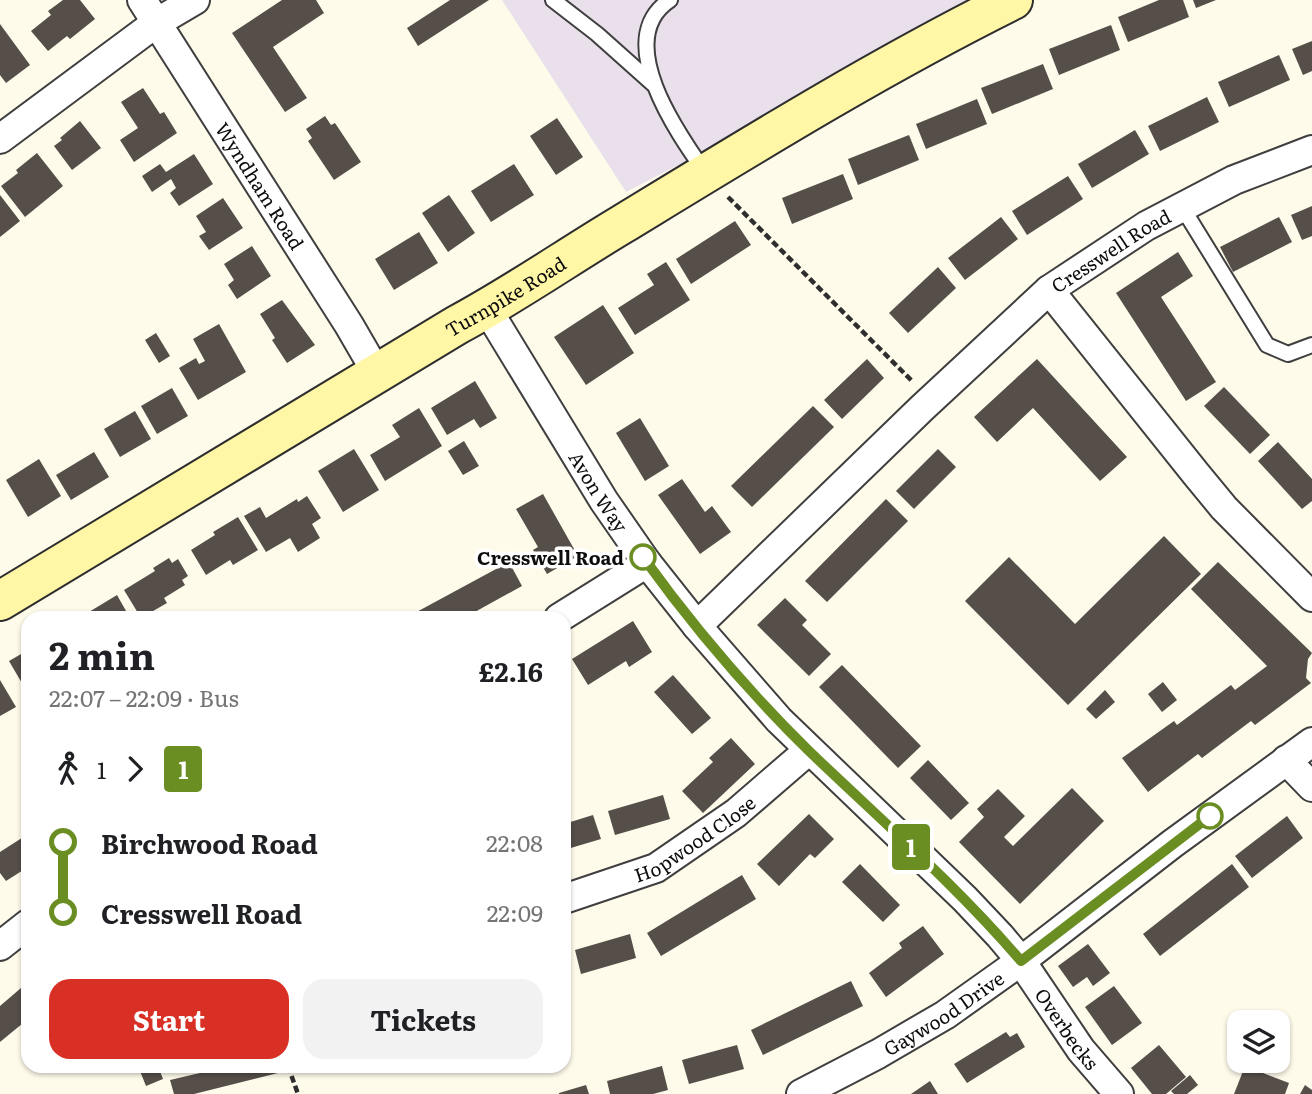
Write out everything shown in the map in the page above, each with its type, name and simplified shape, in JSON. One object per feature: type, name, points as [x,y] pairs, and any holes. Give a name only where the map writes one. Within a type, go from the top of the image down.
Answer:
[{"type":"street","points":[[0,139],[149,11],[195,0]]},
{"type":"street","name":"Turnpike Road","points":[[0,601],[487,309],[706,173],[897,61],[1013,0]]},
{"type":"street","name":"Wyndham Road","points":[[149,11],[377,375]]},
{"type":"street","name":"Cresswell Road","points":[[697,626],[1049,289],[1146,226],[1234,180],[1312,150]]},
{"type":"street","points":[[1049,289],[1217,500],[1312,597]]},
{"type":"street","name":"Avon Way","points":[[487,309],[604,501],[647,563],[697,626],[754,693],[809,750],[965,900],[1021,961]]},
{"type":"street","points":[[570,611],[647,563]]},
{"type":"street","name":"Gaywood Drive","points":[[801,1094],[920,1031],[1021,961],[1108,892],[1312,742]]},
{"type":"street","name":"Hopwood Close","points":[[571,897],[656,868],[736,813],[809,750]]},
{"type":"street","points":[[1286,760],[1312,787]]},
{"type":"street","points":[[0,946],[21,930]]},
{"type":"street","name":"Overbecks","points":[[1021,961],[1081,1051],[1119,1094]]},
{"type":"lane","points":[[553,0],[597,34],[653,84]]},
{"type":"lane","points":[[670,0],[653,19],[647,42],[653,84],[675,129],[706,173]]},
{"type":"lane","points":[[1182,207],[1266,345],[1288,354],[1312,345]]},
{"type":"path","points":[[706,173],[931,400]]},
{"type":"path","points":[[290,1073],[298,1094]]},
{"type":"shaded area","points":[[502,0],[998,0],[626,192]]},
{"type":"building","points":[[63,0],[80,0],[95,19],[70,39],[67,36],[48,51],[31,31],[51,15],[48,11]]},
{"type":"building","points":[[282,0],[316,0],[324,13],[273,47],[307,98],[285,112],[232,33]]},
{"type":"building","points":[[450,0],[489,0],[418,46],[407,28]]},
{"type":"building","points":[[1159,0],[1183,0],[1189,17],[1128,42],[1118,17]]},
{"type":"building","points":[[1193,0],[1216,0],[1196,8]]},
{"type":"building","points":[[0,24],[30,65],[6,83],[0,75]]},
{"type":"building","points":[[1111,25],[1120,50],[1059,75],[1049,49]]},
{"type":"building","points":[[1312,41],[1312,71],[1303,75],[1292,49]]},
{"type":"building","points":[[1279,55],[1290,80],[1229,107],[1218,82]]},
{"type":"building","points":[[1043,64],[1053,89],[992,114],[981,88]]},
{"type":"building","points":[[143,88],[160,114],[164,112],[177,133],[134,162],[120,140],[138,128],[121,102]]},
{"type":"building","points":[[1207,97],[1219,122],[1160,151],[1148,126]]},
{"type":"building","points":[[977,99],[987,124],[926,149],[916,124]]},
{"type":"building","points":[[325,116],[331,125],[335,123],[361,162],[334,180],[308,141],[312,138],[306,129]]},
{"type":"building","points":[[557,118],[583,157],[556,175],[530,136]]},
{"type":"building","points":[[80,121],[101,148],[72,170],[54,146]]},
{"type":"building","points":[[1135,130],[1149,154],[1092,188],[1078,164]]},
{"type":"building","points":[[909,135],[919,160],[858,185],[848,159]]},
{"type":"building","points":[[37,153],[63,186],[25,217],[1,186]]},
{"type":"building","points":[[194,154],[213,184],[179,206],[170,193],[176,188],[171,179],[152,192],[142,176],[160,164],[166,172]]},
{"type":"building","points":[[514,164],[534,195],[491,222],[471,191]]},
{"type":"building","points":[[843,174],[853,199],[792,224],[782,198]]},
{"type":"building","points":[[1068,176],[1083,199],[1027,235],[1012,211]]},
{"type":"building","points":[[0,195],[20,221],[0,237]]},
{"type":"building","points":[[449,195],[475,233],[448,252],[422,213]]},
{"type":"building","points":[[223,198],[243,228],[209,250],[199,236],[206,232],[196,216]]},
{"type":"building","points":[[1312,206],[1312,236],[1302,240],[1291,215]]},
{"type":"building","points":[[1001,217],[1018,239],[965,280],[948,258]]},
{"type":"building","points":[[1279,217],[1292,242],[1233,272],[1220,247]]},
{"type":"building","points":[[735,221],[751,245],[691,284],[676,259]]},
{"type":"building","points":[[419,232],[438,263],[394,290],[375,259]]},
{"type":"building","points":[[252,246],[271,276],[237,299],[228,285],[234,280],[224,264]]},
{"type":"building","points":[[1178,252],[1193,276],[1161,297],[1216,382],[1186,401],[1116,293]]},
{"type":"building","points":[[666,262],[690,300],[635,335],[618,308],[654,285],[647,274]]},
{"type":"building","points":[[938,267],[956,288],[908,333],[889,313]]},
{"type":"building","points":[[282,300],[315,345],[287,363],[260,314]]},
{"type":"building","points":[[603,305],[634,353],[586,385],[554,337]]},
{"type":"building","points":[[219,324],[246,372],[198,400],[179,368],[196,358],[199,364],[205,361],[193,339]]},
{"type":"building","points":[[156,333],[170,356],[159,363],[145,340]]},
{"type":"building","points":[[867,359],[884,378],[842,419],[824,400]]},
{"type":"building","points":[[1037,359],[1127,457],[1100,481],[1033,408],[997,442],[974,417]]},
{"type":"building","points":[[475,381],[497,418],[480,428],[474,419],[447,435],[431,408]]},
{"type":"building","points":[[1224,387],[1270,435],[1250,454],[1204,406]]},
{"type":"building","points":[[172,388],[188,416],[157,434],[141,406]]},
{"type":"building","points":[[813,406],[834,427],[752,507],[731,486]]},
{"type":"building","points":[[419,408],[442,446],[385,481],[370,455],[400,437],[392,425]]},
{"type":"building","points":[[135,411],[151,439],[120,457],[104,429]]},
{"type":"building","points":[[640,418],[669,466],[645,481],[616,433]]},
{"type":"building","points":[[464,441],[479,466],[463,475],[448,451]]},
{"type":"building","points":[[1278,442],[1312,479],[1312,501],[1302,509],[1258,461]]},
{"type":"building","points":[[354,449],[379,490],[343,512],[318,471]]},
{"type":"building","points":[[938,449],[956,467],[914,509],[896,491]]},
{"type":"building","points":[[94,452],[109,477],[71,500],[56,475]]},
{"type":"building","points":[[39,459],[61,496],[28,517],[6,480]]},
{"type":"building","points":[[682,479],[705,512],[712,506],[731,532],[700,554],[658,495]]},
{"type":"building","points":[[543,494],[578,556],[547,574],[533,550],[538,547],[516,509]]},
{"type":"building","points":[[307,496],[321,518],[312,524],[320,538],[298,552],[290,538],[266,552],[244,516],[260,507],[266,518]]},
{"type":"building","points":[[886,499],[908,521],[827,602],[805,581]]},
{"type":"building","points":[[238,517],[258,550],[233,565],[230,560],[206,575],[191,550]]},
{"type":"building","points":[[1164,536],[1201,574],[1068,705],[965,601],[1009,557],[1075,624]]},
{"type":"building","points":[[169,558],[172,563],[178,559],[188,576],[182,580],[185,585],[164,598],[167,603],[153,611],[137,611],[124,590],[155,571],[153,568]]},
{"type":"building","points":[[509,562],[522,586],[477,611],[418,611]]},
{"type":"building","points":[[1218,562],[1312,653],[1308,659],[1306,678],[1311,683],[1255,725],[1251,721],[1202,758],[1198,754],[1148,792],[1122,758],[1174,721],[1177,725],[1231,685],[1235,690],[1267,666],[1191,589]]},
{"type":"building","points":[[117,595],[126,611],[91,611]]},
{"type":"building","points":[[785,598],[807,620],[802,625],[831,654],[809,676],[757,625]]},
{"type":"building","points":[[633,621],[652,652],[629,667],[626,661],[588,685],[572,659]]},
{"type":"building","points":[[21,654],[21,682],[9,661]]},
{"type":"building","points":[[842,665],[921,746],[898,768],[819,687]]},
{"type":"building","points":[[673,675],[711,718],[692,734],[654,692]]},
{"type":"building","points":[[0,680],[16,707],[0,716]]},
{"type":"building","points":[[1163,682],[1177,700],[1162,712],[1148,694]]},
{"type":"building","points":[[1105,690],[1115,702],[1096,719],[1086,709]]},
{"type":"building","points":[[731,738],[755,764],[703,813],[682,791],[713,762],[709,758]]},
{"type":"building","points":[[928,760],[969,803],[951,820],[910,778]]},
{"type":"building","points":[[1072,788],[1104,821],[1020,904],[959,842],[984,817],[977,809],[998,789],[1025,816],[1004,837],[1013,846]]},
{"type":"building","points":[[663,795],[670,819],[615,835],[608,811]]},
{"type":"building","points":[[809,814],[834,839],[815,858],[810,854],[779,886],[757,864]]},
{"type":"building","points":[[593,815],[601,839],[571,848],[571,822]]},
{"type":"building","points":[[1287,816],[1303,838],[1252,878],[1235,856]]},
{"type":"building","points":[[21,838],[21,871],[6,881],[0,873],[0,852]]},
{"type":"building","points":[[860,864],[900,905],[883,922],[842,882]]},
{"type":"building","points":[[1232,864],[1249,887],[1160,956],[1143,934]]},
{"type":"building","points":[[742,875],[756,899],[661,956],[647,933]]},
{"type":"building","points":[[923,926],[944,954],[886,997],[869,973],[902,948],[899,943]]},
{"type":"building","points":[[630,934],[636,958],[581,974],[575,950]]},
{"type":"building","points":[[1088,944],[1110,973],[1093,986],[1087,977],[1073,987],[1058,966]]},
{"type":"building","points":[[851,981],[863,1006],[763,1055],[751,1030]]},
{"type":"building","points":[[1114,986],[1142,1023],[1112,1045],[1085,1007]]},
{"type":"building","points":[[21,988],[21,1025],[0,1042],[0,1006]]},
{"type":"building","points":[[1006,1032],[1010,1037],[1017,1033],[1025,1047],[967,1083],[954,1064]]},
{"type":"building","points":[[737,1045],[744,1069],[689,1084],[682,1060]]},
{"type":"building","points":[[1159,1045],[1186,1077],[1166,1094],[1152,1094],[1131,1068]]},
{"type":"building","points":[[662,1066],[668,1090],[653,1094],[610,1094],[607,1081]]},
{"type":"building","points":[[141,1073],[161,1073],[163,1079],[146,1086]]},
{"type":"building","points":[[200,1073],[278,1073],[194,1094],[174,1094],[170,1080]]},
{"type":"building","points":[[1242,1073],[1263,1073],[1289,1083],[1285,1094],[1234,1094]]},
{"type":"building","points":[[1190,1075],[1198,1085],[1187,1094],[1174,1094],[1171,1091]]},
{"type":"building","points":[[930,1081],[938,1094],[911,1094]]},
{"type":"building","points":[[586,1085],[589,1094],[559,1094],[559,1093]]},
{"type":"building","points":[[1305,1085],[1312,1090],[1312,1094],[1300,1094]]},
{"type":"bus line","name":"1","points":[[643,557],[697,626],[779,720],[965,900],[1021,961],[1210,816]]},
{"type":"place","name":"Cresswell Road","points":[[643,557]]}]
